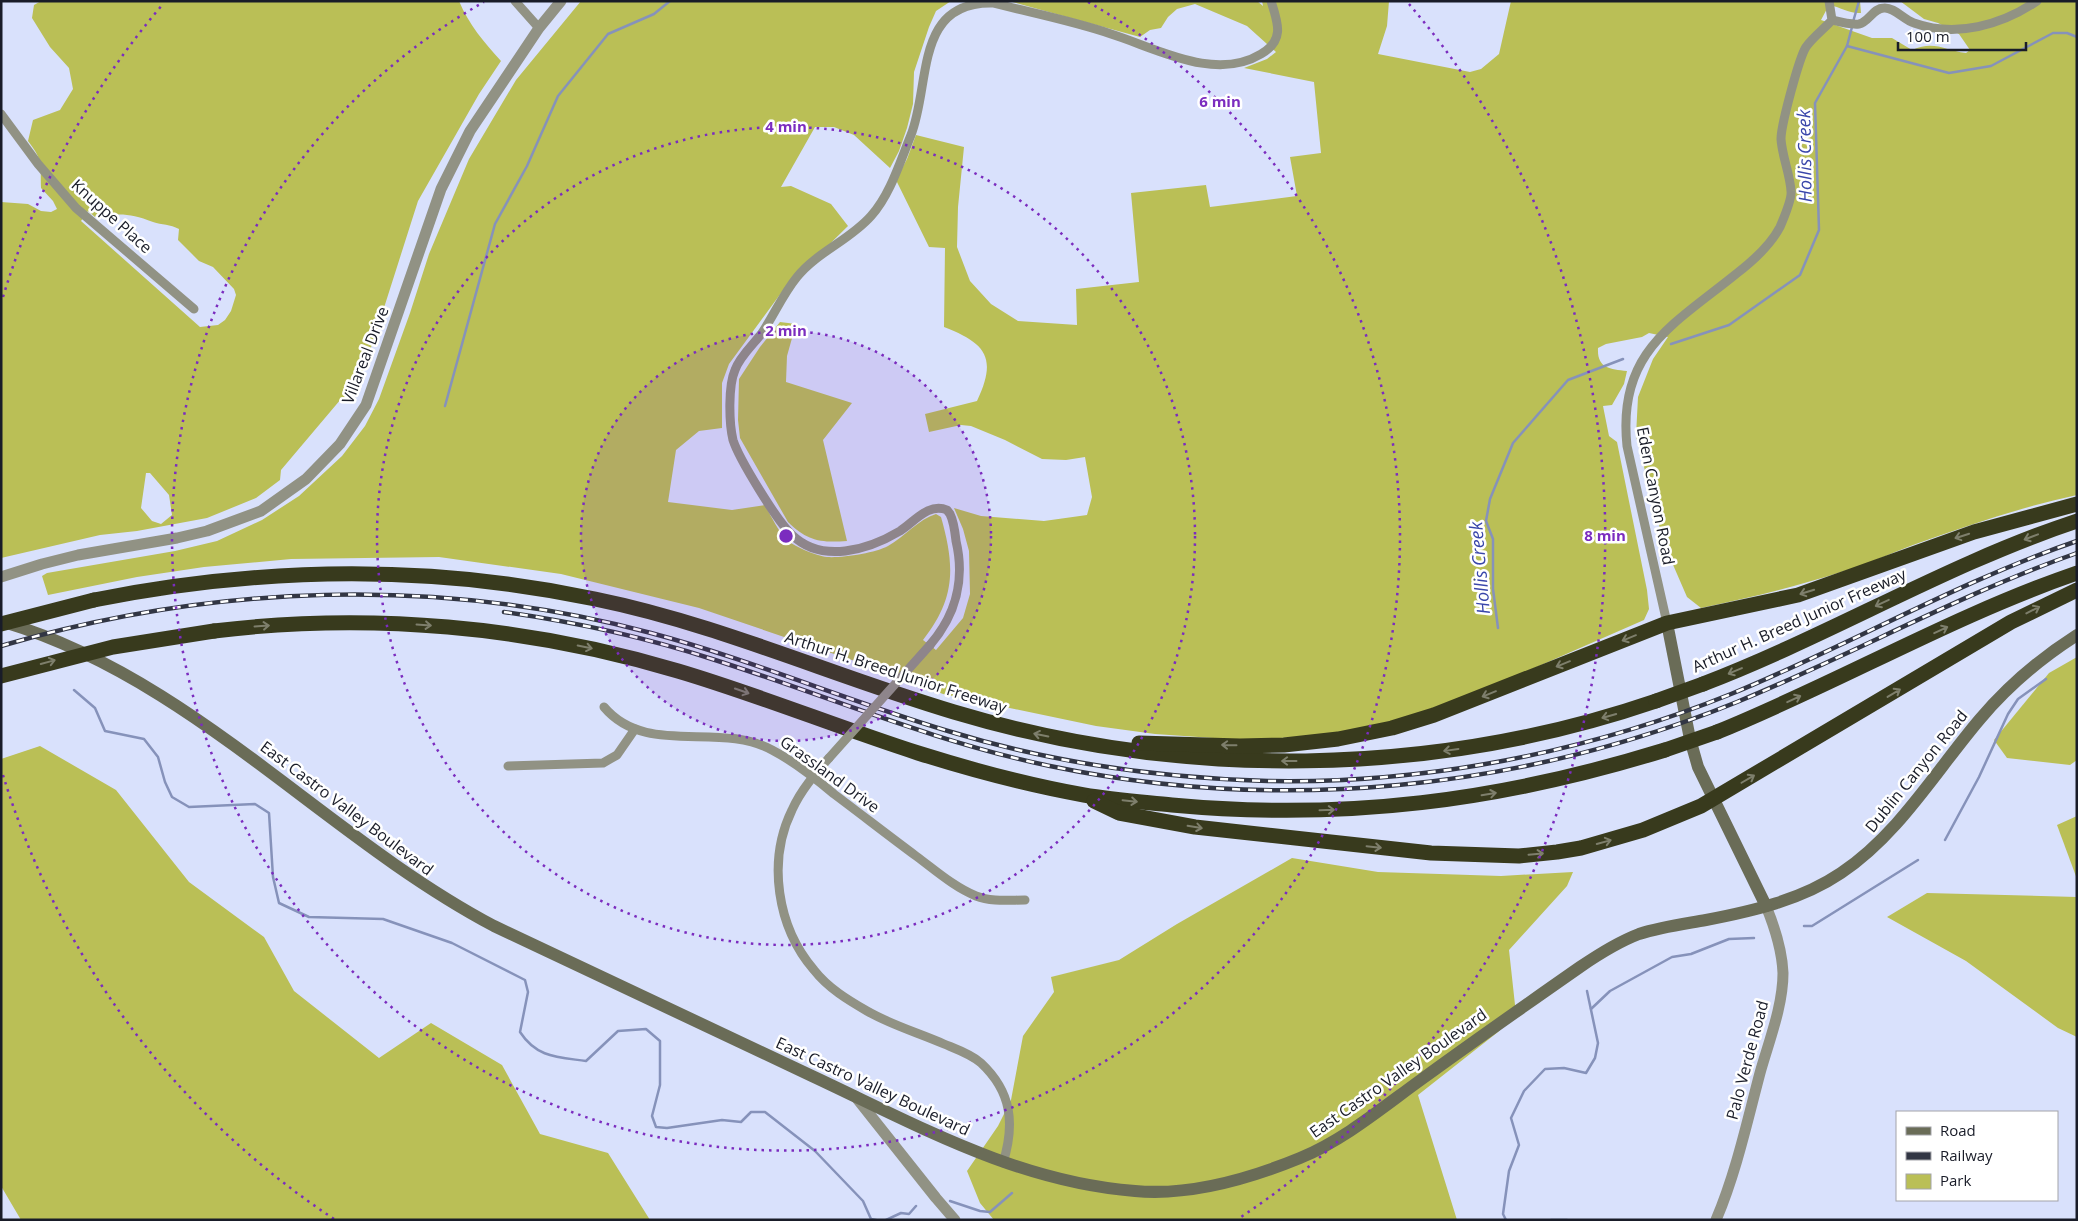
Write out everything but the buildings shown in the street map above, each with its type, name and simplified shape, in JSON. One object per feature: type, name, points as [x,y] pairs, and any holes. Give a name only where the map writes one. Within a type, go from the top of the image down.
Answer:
[{"type":"highway","points":[[1074,741],[1263,746],[1310,743],[1365,734],[1434,715],[1667,624],[1798,594],[1974,532],[2077,504]]},
{"type":"highway","name":"Arthur H. Breed Junior Freeway","points":[[1,622],[94,600],[196,583],[306,574],[371,573],[436,576],[527,586],[600,600],[688,622],[950,711],[1002,726],[1074,741],[1165,755],[1221,759],[1292,761],[1366,758],[1441,751],[1512,739],[1598,719],[1656,701],[1761,660],[1974,560],[2077,521]]},
{"type":"highway","points":[[1,676],[105,649],[214,631],[298,624],[374,623],[469,629],[564,643],[620,655],[693,675],[949,762],[1082,794],[1151,803],[1234,810],[1366,808],[1441,801],[1524,787],[1596,771],[1665,750],[1716,732],[1794,700],[1988,608],[2077,574]]},
{"type":"highway","points":[[1082,794],[1119,813],[1195,827],[1431,853],[1484,856],[1544,854],[1598,844],[1651,827],[1713,799],[2011,622],[2077,590]]},
{"type":"main road","name":"East Castro Valley Boulevard","points":[[1,622],[30,630],[103,664],[185,710],[264,766],[375,852],[460,908],[855,1096],[1003,1164],[1067,1182],[1137,1192],[1181,1190],[1241,1179],[1319,1149],[1376,1112],[1580,967],[1620,943],[1656,930],[1743,913],[1766,906]]},
{"type":"main road","name":"Eden Canyon Road","points":[[1667,624],[1692,750],[1698,768],[1766,906]]},
{"type":"main road","name":"Dublin Canyon Road","points":[[1766,906],[1798,896],[1820,886],[1844,871],[1874,848],[1892,830],[1981,717],[2036,665],[2077,635]]},
{"type":"street","points":[[515,1],[539,28]]},
{"type":"street","name":"Villareal Drive","points":[[1,577],[69,558],[207,531],[261,511],[285,495],[340,444],[366,405],[441,189],[470,131],[539,28],[561,1]]},
{"type":"street","points":[[1003,1164],[1010,1135],[1010,1122],[1006,1098],[992,1075],[979,1062],[964,1052],[870,1013],[846,999],[814,971],[802,954],[784,915],[780,894],[779,853],[789,816],[812,777],[930,645],[947,621],[959,587],[960,568],[959,551],[950,514],[946,510],[936,508],[924,513],[901,530],[881,541],[840,552],[821,550],[801,542],[785,527],[749,470],[734,441],[730,410],[732,379],[735,369],[762,334],[797,276],[854,232],[871,216],[883,199],[915,123],[928,55],[940,26],[950,13],[961,7],[977,3],[993,3],[1112,34],[1146,47],[1210,65],[1225,66],[1254,58],[1272,45],[1278,30],[1271,1]]},
{"type":"street","points":[[1829,1],[1832,20],[1858,24],[1866,20],[1874,12],[1882,8],[1889,8],[1910,22],[1920,26],[1963,29],[1986,26],[2000,21],[2023,11],[2037,1]]},
{"type":"street","name":"Eden Canyon Road","points":[[1667,624],[1627,446],[1625,422],[1630,390],[1642,360],[1661,334],[1742,270],[1764,250],[1780,227],[1791,193],[1781,138],[1790,93],[1805,48],[1832,20]]},
{"type":"street","name":"Knuppe Place","points":[[1,114],[38,164],[76,208],[194,309]]},
{"type":"street","name":"Grassland Drive","points":[[604,707],[618,720],[635,729],[670,736],[722,736],[744,739],[772,750],[812,777],[922,861],[963,889],[978,897],[993,900],[1025,900]]},
{"type":"street","points":[[508,766],[604,763],[617,755],[635,729]]},
{"type":"street","name":"Palo Verde Road","points":[[1716,1220],[1724,1201],[1742,1140],[1782,989],[1781,950],[1766,906]]},
{"type":"street","points":[[855,1096],[955,1220]]},
{"type":"green space","points":[[41,1],[459,1],[472,26],[501,61],[479,94],[418,201],[360,379],[350,395],[341,399],[281,470],[280,480],[256,498],[207,518],[137,531],[100,535],[1,558],[1,202],[28,204],[41,211],[51,212],[57,209],[53,201],[41,188],[39,159],[28,141],[33,120],[60,110],[73,89],[69,68],[50,47],[32,18],[34,5]],"holes":[[[88,211],[95,217],[118,214],[131,215],[179,229],[178,240],[199,261],[213,267],[234,289],[236,295],[231,311],[225,320],[218,325],[200,327],[81,221]],[[146,473],[150,473],[169,495],[172,515],[161,524],[152,521],[141,508]]]},
{"type":"green space","points":[[581,1],[951,1],[936,11],[929,27],[914,72],[913,104],[907,128],[899,151],[890,168],[854,135],[834,127],[815,127],[781,187],[791,186],[831,204],[848,226],[784,289],[729,364],[722,383],[722,428],[699,431],[676,450],[668,502],[732,510],[765,505],[779,531],[788,541],[817,555],[827,557],[841,557],[882,549],[930,516],[936,514],[941,517],[946,535],[949,551],[950,581],[942,610],[923,640],[936,650],[963,618],[970,594],[969,551],[963,529],[954,508],[981,516],[1044,521],[1087,515],[1092,497],[1085,457],[1066,460],[1042,459],[1005,440],[971,426],[961,425],[929,432],[925,414],[977,401],[983,386],[987,362],[978,346],[969,339],[944,327],[945,248],[929,247],[896,180],[907,159],[916,135],[964,147],[958,207],[957,247],[970,281],[991,304],[1018,321],[1077,325],[1076,289],[1139,282],[1131,193],[1206,185],[1210,207],[1297,196],[1290,157],[1321,153],[1314,82],[1244,68],[1267,59],[1276,52],[1247,26],[1195,4],[1177,9],[1168,17],[1161,28],[1150,30],[1140,37],[1009,1],[1257,1],[1263,6],[1262,1],[1389,1],[1387,26],[1378,54],[1470,72],[1481,69],[1499,54],[1511,1],[1860,1],[1861,13],[1829,5],[1821,20],[1872,38],[1892,38],[1912,50],[1933,46],[1966,53],[1970,50],[1959,34],[1938,23],[1924,19],[1900,1],[2077,1],[2077,495],[2035,505],[1973,524],[1824,577],[1771,592],[1701,608],[1687,597],[1664,544],[1636,436],[1638,397],[1653,359],[1668,337],[1649,333],[1642,337],[1606,344],[1598,348],[1598,355],[1602,364],[1610,368],[1627,371],[1624,384],[1612,405],[1603,406],[1609,436],[1617,442],[1647,590],[1649,609],[1644,620],[1500,683],[1398,721],[1321,736],[1242,740],[1155,734],[1096,726],[943,694],[893,674],[699,608],[561,574],[439,557],[291,559],[204,567],[137,577],[48,595],[42,576],[47,573],[175,551],[217,541],[262,520],[299,496],[342,456],[365,426],[379,399],[429,254],[469,159],[516,80]]},
{"type":"green space","points":[[780,322],[796,324],[787,356],[786,382],[852,403],[823,440],[847,541],[829,542],[808,537],[788,522],[740,438],[738,420],[739,379],[760,347]]},
{"type":"green space","points":[[2077,657],[2077,760],[2070,765],[2007,758],[1994,740],[2049,673]]},
{"type":"green space","points":[[40,746],[116,790],[189,882],[264,937],[294,991],[379,1058],[431,1023],[502,1065],[540,1134],[608,1153],[650,1220],[21,1220],[1,1186],[1,759]]},
{"type":"green space","points":[[2077,816],[2077,879],[2057,825]]},
{"type":"green space","points":[[1292,858],[1378,872],[1501,876],[1573,872],[1567,886],[1509,950],[1516,1014],[1498,1032],[1418,1095],[1457,1220],[994,1220],[980,1203],[967,1171],[998,1126],[1011,1100],[1023,1036],[1054,992],[1051,977],[1119,960],[1177,924]]},
{"type":"green space","points":[[1927,893],[2077,897],[2077,1037],[2058,1028],[1966,961],[1887,917]]},
{"type":"waterway","points":[[445,406],[495,224],[527,166],[558,96],[608,34],[654,14],[670,1]]},
{"type":"waterway","points":[[1853,22],[1859,1]]},
{"type":"waterway","name":"Hollis Creek","points":[[1671,344],[1729,325],[1800,275],[1819,230],[1815,103],[1847,46],[1852,27]]},
{"type":"waterway","name":"Hollis Creek","points":[[1847,46],[1949,73],[1991,66],[2053,33],[2067,33],[2077,37]]},
{"type":"waterway","name":"Hollis Creek","points":[[1498,628],[1493,589],[1493,539],[1486,521],[1490,499],[1513,443],[1568,380],[1623,359]]},
{"type":"waterway","points":[[1945,840],[1979,777],[2008,714],[2018,699],[2046,679]]},
{"type":"waterway","points":[[74,690],[95,708],[105,731],[144,739],[158,757],[165,782],[172,797],[189,807],[255,804],[269,813],[273,877],[279,903],[309,917],[383,919],[452,943],[525,980],[528,992],[520,1032],[534,1047],[549,1055],[586,1061],[618,1031],[646,1029],[660,1041],[660,1085],[652,1116],[656,1127],[667,1128],[722,1120],[741,1122],[751,1112],[765,1112],[815,1151],[863,1201],[871,1219],[876,1220]]},
{"type":"waterway","points":[[1804,926],[1812,926],[1918,860]]},
{"type":"waterway","points":[[1591,1009],[1610,991],[1672,957],[1691,954],[1729,939],[1754,938]]},
{"type":"waterway","name":"Hollis Creek","points":[[1506,1220],[1503,1214],[1509,1171],[1519,1145],[1511,1118],[1524,1091],[1545,1069],[1564,1068],[1586,1073],[1595,1058],[1598,1043],[1587,991]]},
{"type":"waterway","points":[[950,1201],[980,1211],[990,1212],[1012,1193]]},
{"type":"waterway","points":[[886,1220],[901,1213],[909,1214],[916,1206]]},
{"type":"waterway","name":"Hollis Creek","points":[[1551,1220],[1567,1220]]},
{"type":"railway","points":[[1,646],[81,625],[162,610],[243,600],[325,595],[407,596],[489,602],[571,615],[651,633],[726,655],[948,731],[1027,752],[1106,767],[1187,776],[1268,781],[1327,781],[1386,777],[1504,761],[1619,733],[1676,715],[1731,694],[1818,656],[1989,575],[2077,541]]},
{"type":"railway","points":[[504,612],[583,625],[661,644],[712,659],[922,731],[1007,756],[1050,766],[1137,781],[1224,789],[1311,790],[1398,785],[1485,774],[1570,756],[1655,732],[1780,684],[1991,587],[2077,553]]}]
